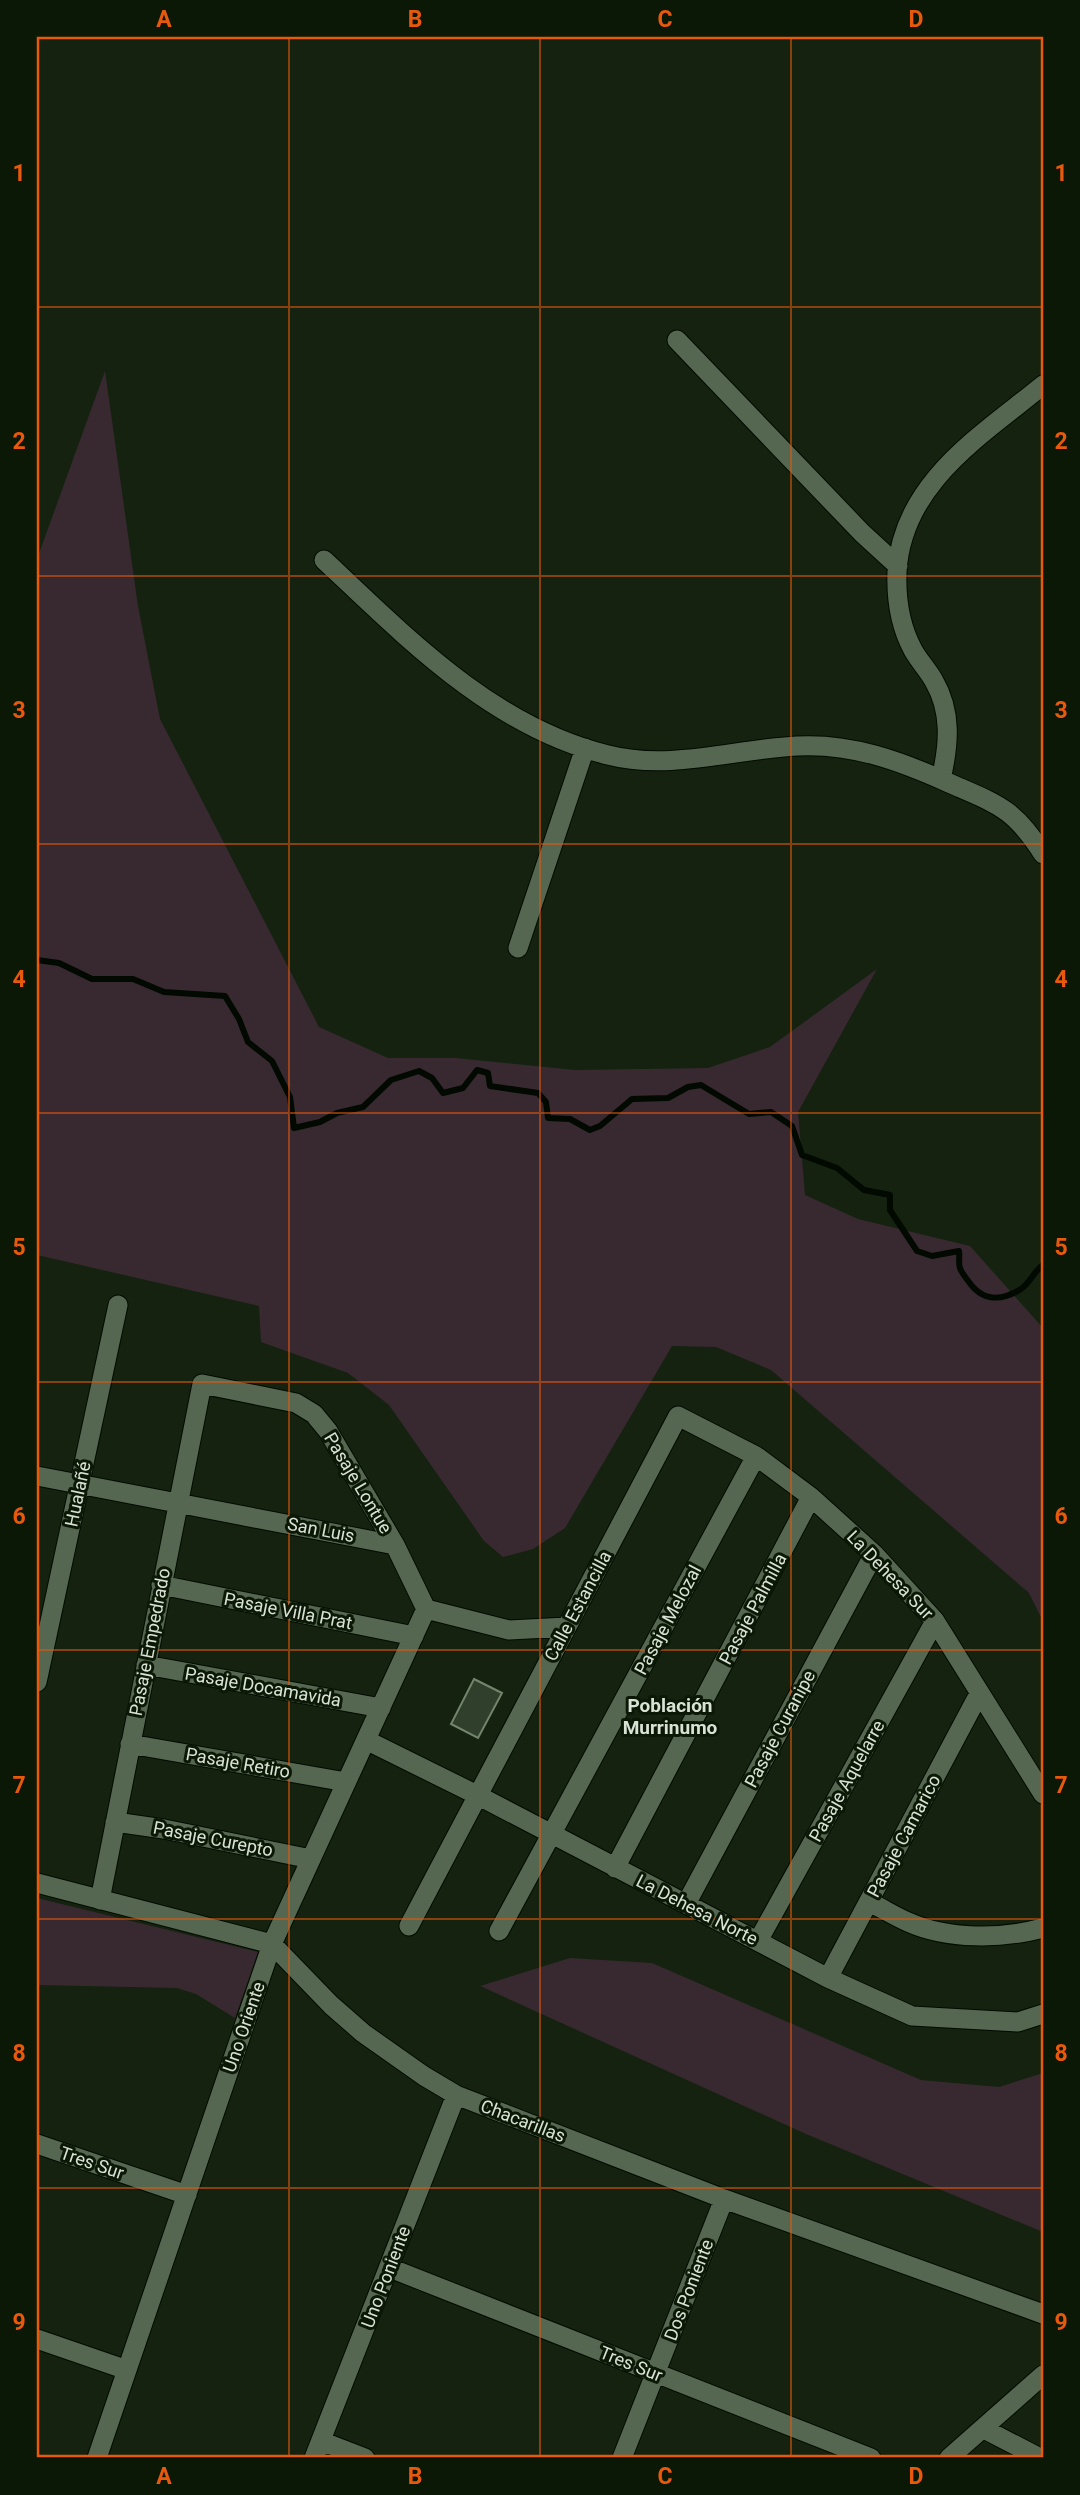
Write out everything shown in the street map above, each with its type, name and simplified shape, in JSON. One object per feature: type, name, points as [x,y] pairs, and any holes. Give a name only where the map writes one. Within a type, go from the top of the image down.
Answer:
[{"type":"street","points":[[677,340],[862,533],[898,566]]},
{"type":"street","points":[[941,779],[948,736],[945,706],[932,677],[921,664],[907,636],[898,603],[898,566],[909,523],[930,483],[955,457],[1043,385]]},
{"type":"street","points":[[324,560],[413,644],[468,687],[526,722],[585,748],[609,755],[653,761],[797,746],[842,747],[896,760],[1002,806],[1025,827],[1043,854]]},
{"type":"street","points":[[519,948],[585,748]]},
{"type":"street","name":"Hualañé","points":[[37,1682],[118,1305]]},
{"type":"street","name":"Pasaje Empedrado","points":[[100,1900],[202,1384]]},
{"type":"street","name":"Pasaje Lontue","points":[[202,1384],[296,1403],[314,1414],[328,1431],[395,1545]]},
{"type":"street","name":"La Dehesa Sur","points":[[678,1416],[756,1456],[811,1497],[874,1554],[935,1621],[1043,1794]]},
{"type":"street","name":"Calle Estancilla","points":[[409,1926],[678,1416]]},
{"type":"street","name":"Pasaje Melozal","points":[[499,1931],[756,1456]]},
{"type":"street","name":"San Luis","points":[[37,1476],[395,1545]]},
{"type":"street","name":"Pasaje Palmilla","points":[[615,1868],[811,1497]]},
{"type":"street","points":[[395,1545],[426,1609],[509,1630],[567,1627]]},
{"type":"street","name":"Pasaje Curanipe","points":[[685,1905],[874,1554]]},
{"type":"street","name":"Pasaje Villa Prat","points":[[161,1586],[414,1636]]},
{"type":"street","name":"Uno Oriente","points":[[97,2458],[272,1944],[426,1609]]},
{"type":"street","name":"Pasaje Aquelarre","points":[[758,1941],[935,1621]]},
{"type":"street","name":"Pasaje Docamavida","points":[[146,1665],[381,1708]]},
{"type":"street","name":"Pasaje Camarico","points":[[828,1978],[979,1694]]},
{"type":"street","name":"La Dehesa Norte","points":[[366,1740],[828,1978],[912,2016],[1018,2021],[1043,2014]]},
{"type":"street","name":"Pasaje Retiro","points":[[130,1744],[346,1782]]},
{"type":"street","name":"Pasaje Curepto","points":[[115,1822],[164,1829],[311,1859]]},
{"type":"street","points":[[37,1883],[272,1944]]},
{"type":"street","points":[[869,1902],[909,1923],[935,1931],[976,1936],[1022,1934],[1043,1928]]},
{"type":"street","name":"Chacarillas","points":[[272,1944],[331,2006],[363,2033],[456,2095],[724,2199],[1043,2314]]},
{"type":"street","name":"Uno Poniente","points":[[318,2450],[456,2095]]},
{"type":"street","name":"Tres Sur","points":[[37,2144],[187,2195]]},
{"type":"street","name":"Dos Poniente","points":[[622,2458],[724,2199]]},
{"type":"street","name":"Tres Sur","points":[[390,2268],[871,2458]]},
{"type":"street","points":[[37,2339],[127,2370]]},
{"type":"street","points":[[949,2458],[1043,2375]]},
{"type":"street","points":[[984,2429],[1040,2458]]},
{"type":"street","points":[[318,2450],[365,2458]]},
{"type":"shaded area","points":[[105,371],[138,606],[160,719],[319,1027],[388,1058],[455,1058],[575,1070],[708,1068],[770,1047],[877,969],[798,1112],[805,1195],[858,1219],[970,1246],[1043,1328],[1043,1621],[1029,1593],[771,1370],[716,1347],[672,1346],[565,1528],[533,1549],[503,1557],[484,1541],[389,1405],[348,1373],[261,1342],[259,1306],[37,1255],[37,559]]},
{"type":"shaded area","points":[[37,1898],[258,1952],[235,2018],[196,1994],[177,1988],[37,1985]]},
{"type":"shaded area","points":[[570,1958],[652,1963],[921,2080],[999,2087],[1043,2073],[1043,2232],[806,2134],[480,1986]]},
{"type":"building","points":[[474,1679],[502,1693],[478,1738],[451,1724]]},
{"type":"waterway","points":[[37,960],[59,963],[92,979],[133,979],[164,992],[225,996],[239,1019],[248,1042],[272,1061],[290,1097],[294,1128],[363,1107],[391,1080],[419,1071],[432,1078],[443,1093],[463,1088],[477,1070],[488,1073],[490,1086],[538,1093],[546,1102],[548,1118],[570,1119],[590,1130],[600,1126],[632,1099],[668,1098],[688,1087],[701,1085],[749,1114],[771,1112],[792,1126],[802,1155],[837,1168],[864,1190],[890,1195],[890,1210],[917,1251],[932,1256],[959,1251],[961,1271],[980,1293],[993,1298],[1014,1293],[1043,1265]]},
{"type":"district","name":"Población Murrinumo","points":[[670,1716]]}]
